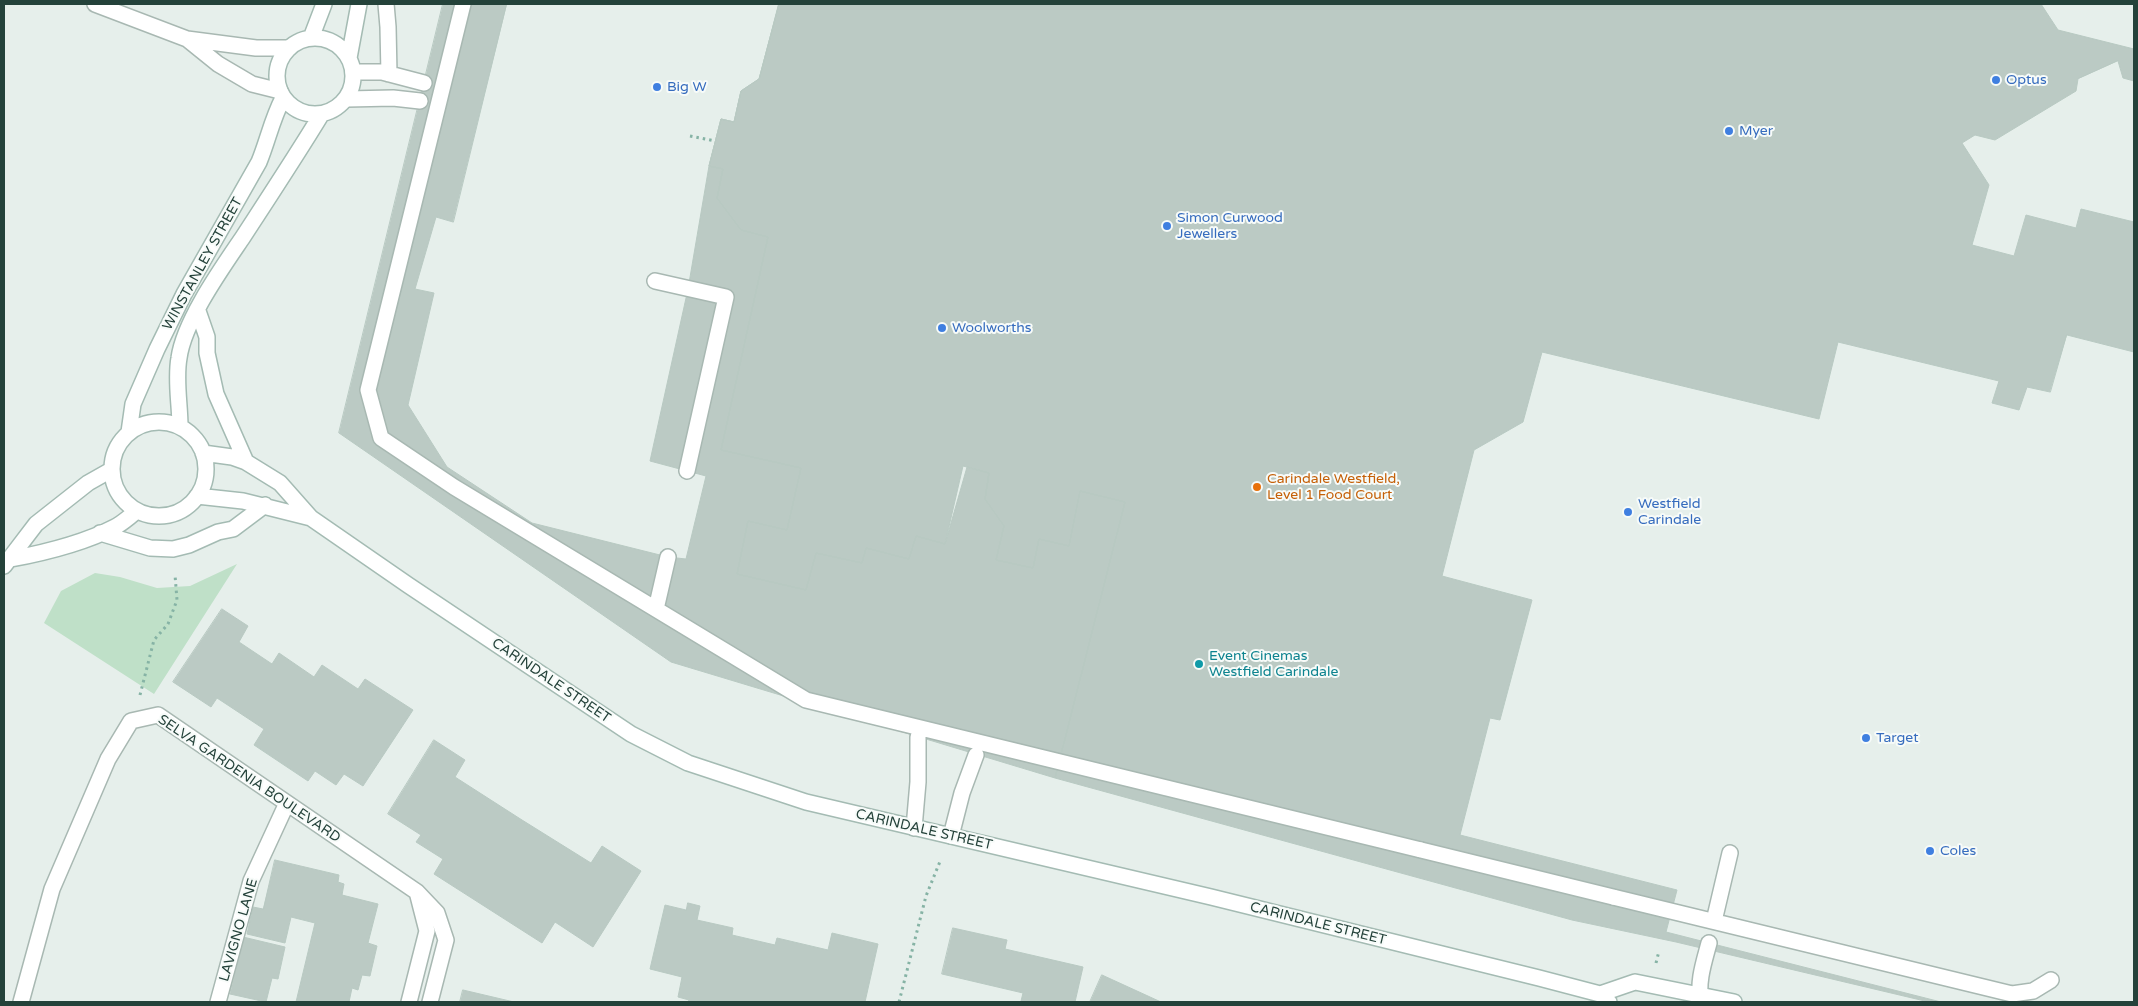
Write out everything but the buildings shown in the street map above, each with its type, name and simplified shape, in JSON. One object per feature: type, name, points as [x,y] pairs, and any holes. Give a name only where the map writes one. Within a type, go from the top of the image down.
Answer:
[{"type":"street","points":[[95,4],[187,39],[256,48],[289,48]]},
{"type":"street","points":[[311,38],[324,4]]},
{"type":"street","points":[[359,4],[351,65],[351,90],[347,99],[334,110],[321,115],[310,115],[290,106],[281,95],[277,80],[278,68],[282,57],[289,48],[299,41],[311,38],[329,40],[343,50],[351,65],[424,83]]},
{"type":"street","points":[[386,4],[388,74]]},
{"type":"street","points":[[464,4],[368,390],[381,438],[454,487],[806,700],[2012,994],[2033,991],[2052,980]]},
{"type":"street","points":[[187,39],[218,64],[248,82],[281,95]]},
{"type":"street","name":"WINSTANLEY STREET","points":[[129,432],[133,404],[157,350],[184,294],[266,146],[272,118],[281,95]]},
{"type":"street","points":[[347,99],[393,98],[420,101]]},
{"type":"street","name":"WINSTANLEY STREET","points":[[180,427],[177,378],[179,357],[185,338],[216,277],[321,115]]},
{"type":"street","points":[[655,281],[726,297],[687,471]]},
{"type":"street","points":[[198,311],[207,337],[208,354],[216,394],[246,462]]},
{"type":"street","points":[[167,422],[190,433],[203,453],[206,468],[204,482],[197,496],[188,506],[170,514],[150,515],[137,511],[127,504],[119,494],[111,470],[113,456],[129,432],[141,425],[167,422]]},
{"type":"street","name":"CARINDALE STREET","points":[[203,453],[232,457],[246,462],[280,483],[310,518],[631,734],[688,763],[797,799],[1211,898],[1604,998],[1635,982],[1700,998],[1734,1002]]},
{"type":"street","points":[[7,563],[36,524],[88,483],[111,470]]},
{"type":"street","name":"CARINDALE STREET","points":[[197,496],[265,505],[310,518]]},
{"type":"street","points":[[100,533],[150,548],[173,549],[212,534],[233,529],[265,505]]},
{"type":"street","points":[[7,563],[49,552],[100,533],[116,526],[137,511]]},
{"type":"street","points":[[656,609],[668,557]]},
{"type":"street","name":"SELVA GARDENIA BOULEVARD","points":[[21,1002],[52,889],[108,759],[131,721],[158,715],[417,892],[438,913],[446,940],[430,1002]]},
{"type":"street","points":[[914,828],[918,782],[918,737]]},
{"type":"street","points":[[951,836],[962,793],[976,755]]},
{"type":"street","name":"LAVIGNO LANE","points":[[218,1002],[251,882],[287,803]]},
{"type":"street","points":[[1714,921],[1730,852]]},
{"type":"street","points":[[409,1002],[427,931],[417,892]]},
{"type":"street","points":[[1700,998],[1702,970],[1709,942]]},
{"type":"path","points":[[690,136],[715,142]]},
{"type":"path","points":[[146,718],[140,695],[154,640],[168,624],[177,600],[175,575]]},
{"type":"path","points":[[899,1002],[926,896],[951,836]]},
{"type":"green space","points":[[237,564],[154,694],[44,623],[61,591],[95,573],[120,577],[157,588],[190,586]]},
{"type":"place","name":"Optus","points":[[1996,80]]},
{"type":"place","name":"Big W","points":[[657,87]]},
{"type":"place","name":"Myer","points":[[1729,131]]},
{"type":"place","name":"Simon Curwood Jewellers","points":[[1167,226]]},
{"type":"place","name":"Woolworths","points":[[942,328]]},
{"type":"place","name":"Carindale Westfield, Level 1 Food Court","points":[[1257,487]]},
{"type":"place","name":"Westfield Carindale","points":[[1628,512]]},
{"type":"place","name":"Event Cinemas Westfield Carindale","points":[[1199,664]]},
{"type":"place","name":"Target","points":[[1866,738]]},
{"type":"place","name":"Coles","points":[[1930,851]]}]
